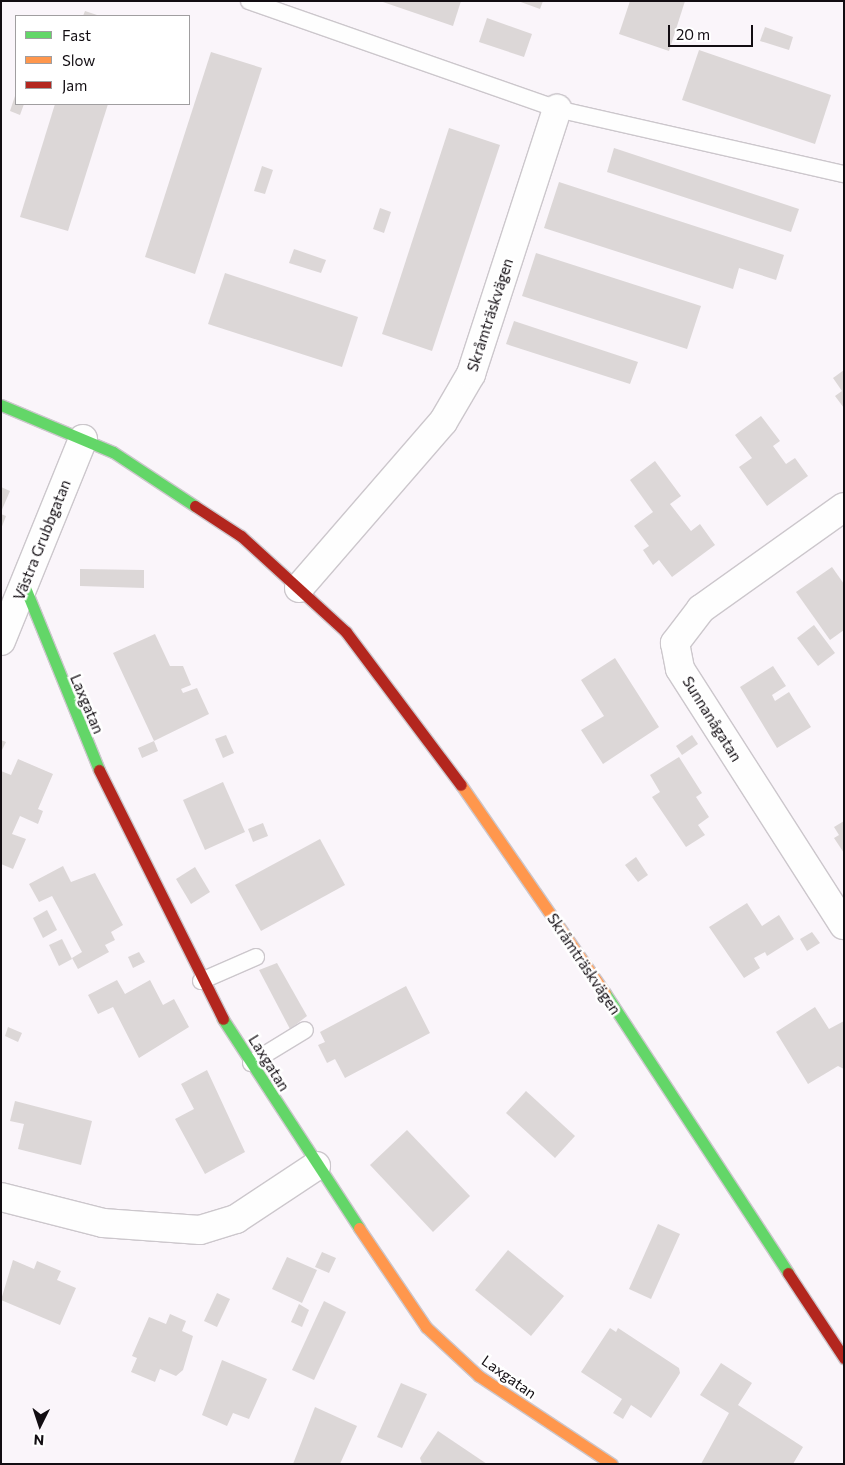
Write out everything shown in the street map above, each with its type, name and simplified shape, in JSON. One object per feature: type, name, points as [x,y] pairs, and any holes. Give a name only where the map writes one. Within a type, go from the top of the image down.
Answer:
[{"type":"main road","name":"Skråmträskvägen","points":[[1,405],[113,452],[240,536],[346,632],[442,758],[582,958],[844,1358]]},
{"type":"main road","name":"Laxgatan","points":[[24,585],[95,761],[201,981],[316,1166],[426,1327],[479,1376],[612,1464]]},
{"type":"street","name":"Skråmträskvägen","points":[[299,588],[443,422],[471,374],[557,109]]},
{"type":"street","name":"Västra Grubbgatan","points":[[1,641],[83,440]]},
{"type":"street","name":"Sunnanågatan","points":[[844,507],[701,609],[675,643],[680,669],[844,925]]},
{"type":"street","points":[[1,1197],[103,1223],[200,1230],[236,1219],[316,1166]]},
{"type":"lane","points":[[250,1],[557,109],[844,174]]},
{"type":"lane","points":[[201,981],[256,957]]},
{"type":"lane","points":[[251,1063],[305,1030]]},
{"type":"building","points":[[380,1],[461,1],[453,26]]},
{"type":"building","points":[[518,1],[543,1],[540,9]]},
{"type":"building","points":[[630,1],[685,1],[669,51],[619,34]]},
{"type":"building","points":[[85,11],[97,15],[83,15]]},
{"type":"building","points":[[487,18],[532,34],[524,57],[479,42]]},
{"type":"building","points":[[765,27],[793,37],[789,50],[760,41]]},
{"type":"building","points":[[699,50],[831,95],[815,144],[682,100]]},
{"type":"building","points":[[211,52],[262,68],[195,274],[145,257]]},
{"type":"building","points":[[15,96],[15,105],[24,105],[20,115],[10,111]]},
{"type":"building","points":[[55,105],[108,105],[68,231],[20,217]]},
{"type":"building","points":[[449,128],[500,145],[432,351],[382,334]]},
{"type":"building","points":[[614,148],[799,209],[791,232],[607,172]]},
{"type":"building","points":[[262,166],[273,170],[265,194],[254,191]]},
{"type":"building","points":[[559,182],[784,255],[776,280],[739,268],[733,289],[544,228]]},
{"type":"building","points":[[380,208],[391,212],[384,233],[373,229]]},
{"type":"building","points":[[294,249],[326,260],[321,273],[289,263]]},
{"type":"building","points":[[536,253],[701,306],[687,349],[522,296]]},
{"type":"building","points":[[225,273],[358,317],[342,367],[208,324]]},
{"type":"building","points":[[514,321],[638,362],[630,384],[506,344]]},
{"type":"building","points":[[844,370],[844,408],[835,396],[842,391],[833,378]]},
{"type":"building","points":[[761,416],[780,441],[773,446],[786,464],[795,458],[808,476],[767,506],[739,467],[752,458],[735,435]]},
{"type":"building","points":[[655,461],[681,496],[670,504],[691,531],[700,524],[715,545],[672,577],[659,560],[653,565],[643,550],[649,546],[634,526],[653,512],[630,480]]},
{"type":"building","points":[[1,487],[10,491],[1,512]]},
{"type":"building","points":[[1,514],[6,516],[1,529]]},
{"type":"building","points":[[832,567],[844,584],[844,630],[830,640],[796,592]]},
{"type":"building","points":[[80,569],[144,570],[144,588],[80,586]]},
{"type":"building","points":[[814,625],[835,653],[818,666],[797,638]]},
{"type":"building","points":[[155,634],[170,666],[183,666],[191,685],[181,689],[183,693],[197,688],[209,714],[154,741],[113,653]]},
{"type":"building","points":[[615,658],[659,727],[603,764],[581,730],[604,716],[581,680]]},
{"type":"building","points":[[773,666],[786,686],[772,695],[775,701],[789,692],[811,727],[777,748],[740,687]]},
{"type":"building","points":[[226,735],[234,753],[223,758],[215,739]]},
{"type":"building","points":[[692,735],[698,744],[682,755],[676,746]]},
{"type":"building","points":[[1,740],[6,742],[1,752]]},
{"type":"building","points":[[154,741],[158,751],[142,758],[138,748]]},
{"type":"building","points":[[679,757],[702,793],[696,797],[709,817],[698,825],[705,835],[686,847],[652,797],[660,792],[650,775]]},
{"type":"building","points":[[18,759],[53,774],[38,809],[43,811],[38,824],[20,816],[12,834],[26,839],[13,869],[1,864],[1,771],[11,775]]},
{"type":"building","points":[[223,782],[245,832],[205,850],[183,800]]},
{"type":"building","points":[[844,821],[844,853],[834,838],[839,835],[834,827]]},
{"type":"building","points":[[263,823],[268,836],[253,842],[248,829]]},
{"type":"building","points":[[320,839],[345,885],[261,931],[235,885]]},
{"type":"building","points":[[636,857],[648,875],[638,882],[625,865]]},
{"type":"building","points":[[63,866],[71,882],[95,873],[123,925],[111,932],[115,940],[105,945],[109,952],[78,969],[72,958],[82,952],[52,896],[39,902],[29,884]]},
{"type":"building","points":[[195,867],[210,892],[191,904],[176,879]]},
{"type":"building","points":[[747,903],[762,926],[779,915],[794,939],[767,956],[765,952],[754,958],[760,968],[744,978],[709,927]]},
{"type":"building","points":[[47,910],[57,930],[43,938],[33,918]]},
{"type":"building","points":[[812,932],[820,943],[807,951],[800,939]]},
{"type":"building","points":[[62,939],[72,959],[59,966],[49,945]]},
{"type":"building","points":[[139,952],[145,962],[133,968],[128,957]]},
{"type":"building","points":[[277,963],[307,1016],[290,1029],[259,970]]},
{"type":"building","points":[[117,980],[125,994],[150,980],[163,1005],[174,999],[189,1027],[139,1058],[113,1007],[98,1014],[88,995]]},
{"type":"building","points":[[406,986],[430,1033],[345,1078],[335,1059],[327,1063],[318,1045],[325,1042],[320,1032]]},
{"type":"building","points":[[815,1007],[829,1029],[844,1021],[844,1069],[838,1066],[808,1084],[776,1032]]},
{"type":"building","points":[[8,1027],[22,1033],[18,1042],[5,1036]]},
{"type":"building","points":[[207,1070],[245,1152],[205,1174],[175,1119],[194,1109],[181,1084]]},
{"type":"building","points":[[526,1091],[575,1136],[555,1158],[506,1113]]},
{"type":"building","points":[[15,1101],[92,1121],[81,1165],[18,1149],[24,1124],[10,1121]]},
{"type":"building","points":[[407,1130],[470,1196],[433,1232],[370,1165]]},
{"type":"building","points":[[658,1224],[680,1234],[651,1299],[629,1289]]},
{"type":"building","points":[[508,1250],[564,1296],[531,1336],[475,1290]]},
{"type":"building","points":[[322,1252],[336,1258],[329,1273],[315,1267]]},
{"type":"building","points":[[287,1257],[317,1270],[302,1303],[272,1289]]},
{"type":"building","points":[[13,1260],[34,1269],[37,1261],[61,1271],[57,1280],[76,1288],[60,1325],[1,1300]]},
{"type":"building","points":[[217,1293],[230,1299],[217,1327],[204,1321]]},
{"type":"building","points":[[324,1301],[346,1312],[314,1380],[292,1370]]},
{"type":"building","points":[[299,1304],[309,1310],[302,1327],[291,1322]]},
{"type":"building","points":[[170,1314],[186,1321],[182,1331],[193,1336],[183,1370],[176,1376],[160,1369],[155,1382],[131,1372],[137,1358],[132,1356],[149,1317],[166,1324]]},
{"type":"building","points":[[610,1328],[616,1332],[618,1328],[679,1368],[680,1373],[651,1418],[631,1405],[623,1419],[613,1413],[622,1399],[581,1372]]},
{"type":"building","points":[[222,1360],[267,1379],[249,1419],[233,1413],[227,1426],[202,1415]]},
{"type":"building","points":[[721,1363],[752,1383],[738,1405],[803,1447],[793,1464],[701,1464],[729,1413],[700,1395]]},
{"type":"building","points":[[401,1383],[427,1394],[402,1448],[377,1437]]},
{"type":"building","points":[[315,1407],[357,1426],[340,1464],[293,1464]]},
{"type":"building","points":[[438,1431],[487,1464],[422,1464],[420,1458]]},
{"type":"traffic: fast","points":[[1,405],[113,452],[195,506]]},
{"type":"traffic: fast","points":[[24,585],[99,770]]},
{"type":"traffic: fast","points":[[605,993],[788,1273]]},
{"type":"traffic: fast","points":[[223,1019],[359,1228]]},
{"type":"traffic: slow","points":[[461,785],[605,993]]},
{"type":"traffic: slow","points":[[359,1228],[426,1327],[479,1376],[612,1464]]},
{"type":"traffic: jam","points":[[195,506],[241,536],[346,632],[461,785]]},
{"type":"traffic: jam","points":[[99,770],[223,1019]]},
{"type":"traffic: jam","points":[[788,1273],[844,1358]]}]
